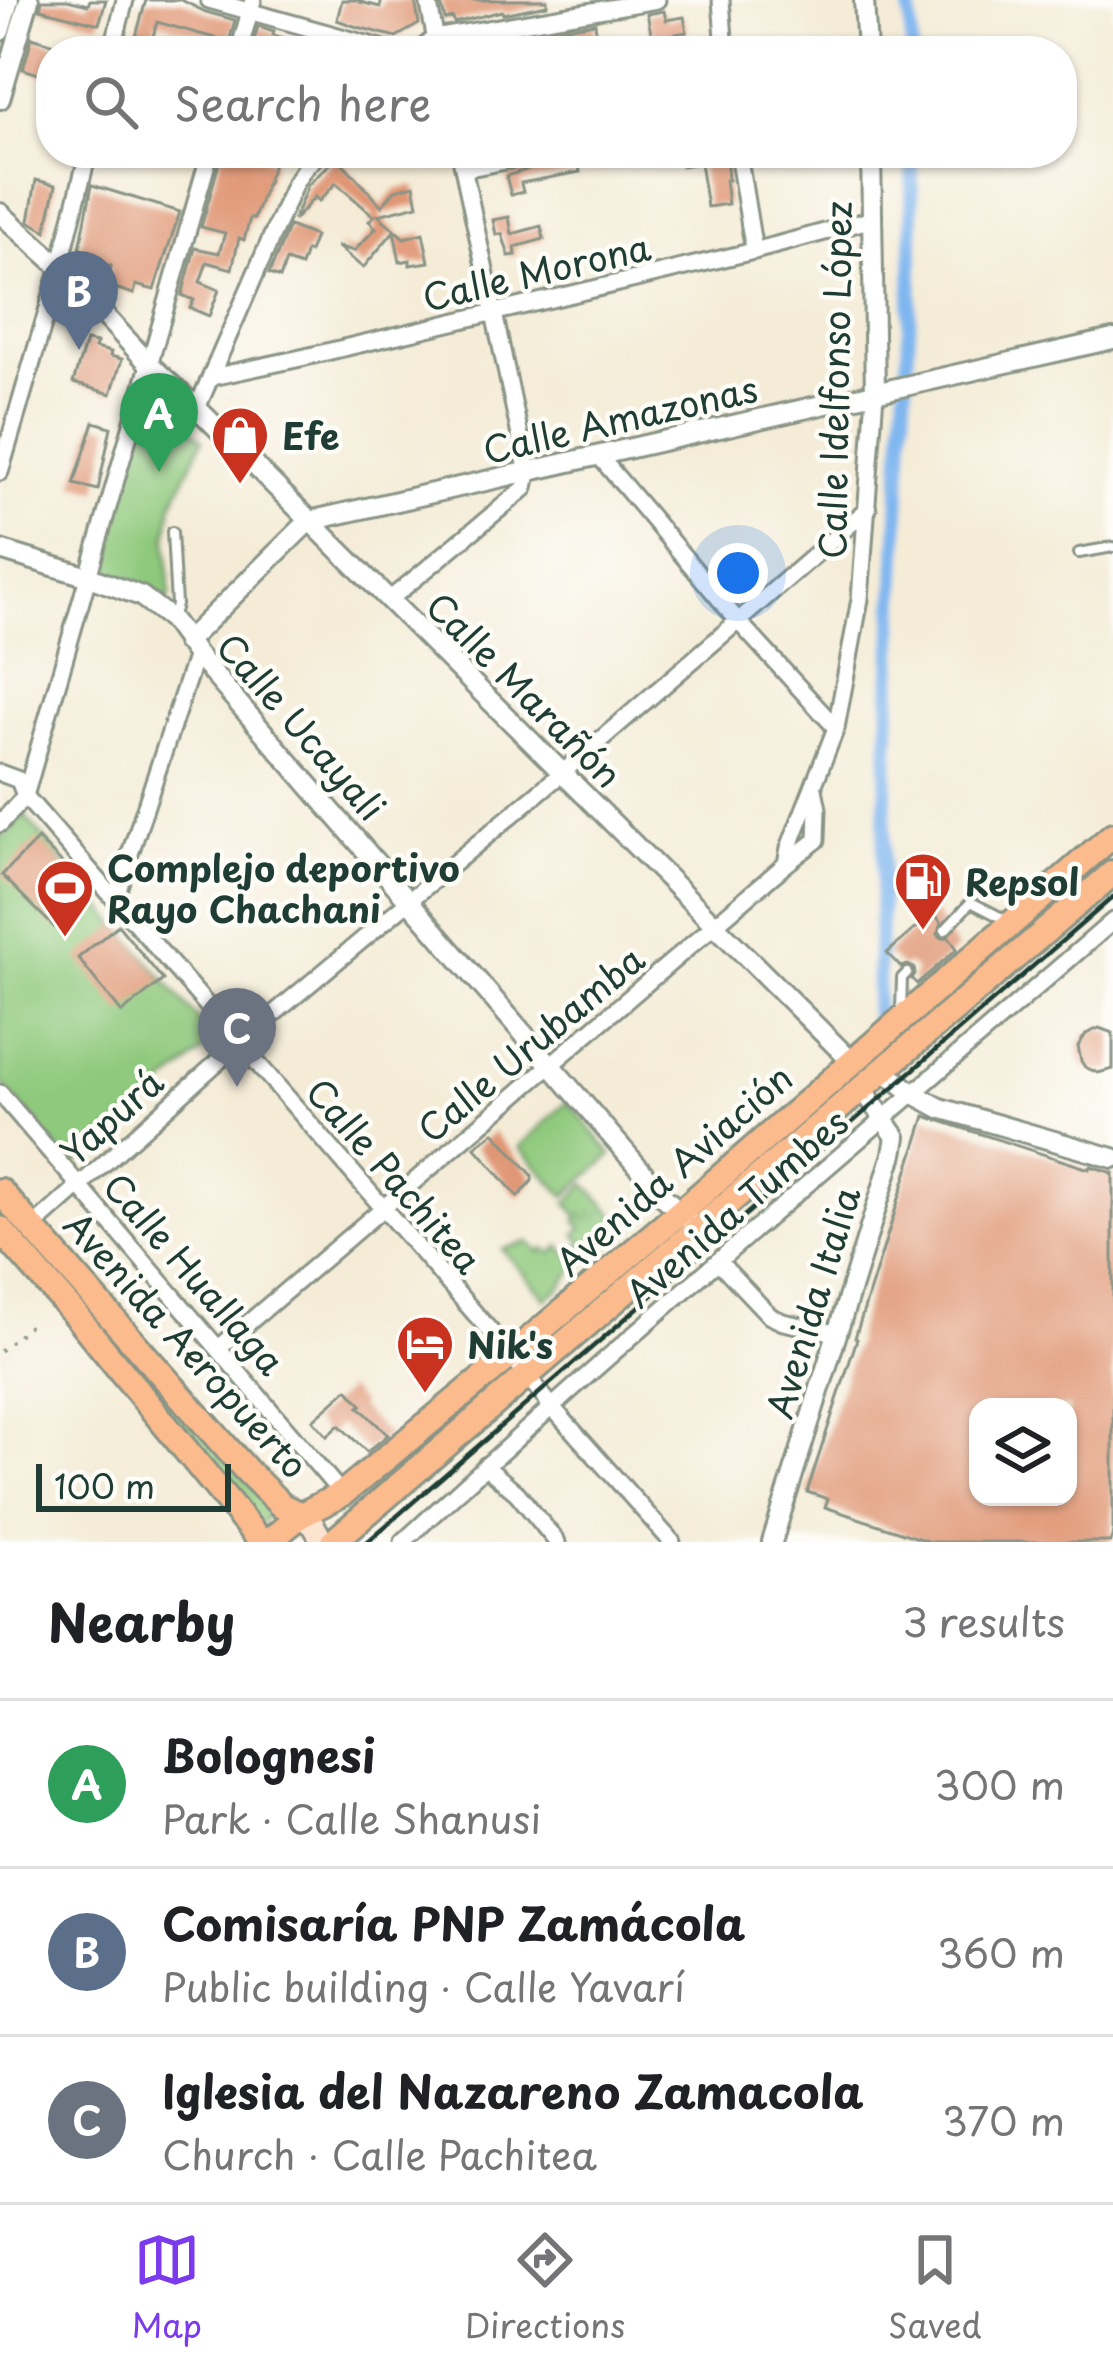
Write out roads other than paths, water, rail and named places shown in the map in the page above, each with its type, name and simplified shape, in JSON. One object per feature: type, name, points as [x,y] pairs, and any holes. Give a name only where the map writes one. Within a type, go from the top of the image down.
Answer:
[{"type":"main road","name":"Avenida Aviación","points":[[333,1542],[681,1211],[1113,835]]},
{"type":"main road","name":"Avenida Aviación","points":[[265,1542],[301,1515],[342,1494],[698,1232],[1113,873]]},
{"type":"main road","name":"Avenida Aeropuerto","points":[[0,1191],[32,1228],[76,1296],[232,1508],[265,1542]]},
{"type":"main road","name":"Avenida Aeropuerto","points":[[0,1229],[76,1296],[282,1506],[301,1515],[320,1533],[323,1542]]},
{"type":"main road","points":[[246,1470],[289,1494],[342,1494]]},
{"type":"main road","points":[[232,1508],[239,1542]]},
{"type":"street","points":[[0,31],[9,0]]},
{"type":"street","points":[[0,99],[29,0]]},
{"type":"street","points":[[116,36],[124,0]]},
{"type":"street","points":[[209,0],[252,6],[345,36]]},
{"type":"street","points":[[428,0],[435,36]]},
{"type":"street","points":[[481,36],[657,0]]},
{"type":"street","points":[[721,0],[724,36]]},
{"type":"street","points":[[864,0],[866,36]]},
{"type":"street","points":[[243,36],[252,6]]},
{"type":"street","points":[[0,472],[84,168]]},
{"type":"street","points":[[0,824],[25,796],[206,168]]},
{"type":"street","points":[[197,408],[295,183],[308,168]]},
{"type":"street","points":[[388,600],[525,488],[528,473],[464,168]]},
{"type":"street","points":[[740,168],[754,250]]},
{"type":"street","name":"Calle Idelfonso López","points":[[716,926],[786,864],[836,728],[860,599],[883,391],[872,168]]},
{"type":"street","name":"Calle Marañón","points":[[0,212],[852,1062]]},
{"type":"street","name":"Calle Morona","points":[[212,376],[874,219]]},
{"type":"street","name":"Calle Amazonas","points":[[309,521],[1113,339]]},
{"type":"street","points":[[600,457],[738,621],[836,728]]},
{"type":"street","name":"Yapurá","points":[[32,1228],[240,1042],[868,509]]},
{"type":"street","points":[[115,899],[192,648],[309,521]]},
{"type":"street","name":"Calle Ucayali","points":[[0,550],[130,590],[171,620],[698,1232]]},
{"type":"street","name":"Calle Pachitea","points":[[0,773],[20,780],[25,796],[672,1542]]},
{"type":"street","name":"Avenida Tumbes","points":[[403,1542],[718,1261],[1113,921]]},
{"type":"street","name":"Calle Urubamba","points":[[219,1348],[716,926]]},
{"type":"street","points":[[884,1071],[940,1108],[1113,1159]]},
{"type":"street","points":[[863,1089],[884,1119]]},
{"type":"street","name":"Calle Huallaga","points":[[0,1093],[342,1494]]},
{"type":"street","name":"Avenida Italia","points":[[772,1542],[893,1154],[896,1137],[884,1119]]},
{"type":"street","points":[[718,1261],[770,1316],[836,1334]]},
{"type":"street","points":[[485,1466],[517,1493],[557,1542]]},
{"type":"lane","points":[[171,620],[176,605],[172,532]]},
{"type":"lane","points":[[1079,554],[1113,547]]},
{"type":"lane","points":[[945,930],[971,902],[1011,922]]},
{"type":"lane","points":[[901,1020],[902,978],[907,973]]},
{"type":"waterway","points":[[910,0],[911,36]]},
{"type":"waterway","points":[[876,1016],[912,281],[912,168]]},
{"type":"railway","points":[[367,1542],[1113,897]]},
{"type":"place","name":"Comisaría PNP Zamácola","points":[[79,350]]},
{"type":"place","name":"Bolognesi","points":[[159,472]]},
{"type":"place","name":"Efe","points":[[240,486]]},
{"type":"place","name":"Repsol","points":[[923,932]]},
{"type":"place","name":"Complejo deportivo Rayo Chachani","points":[[65,939]]},
{"type":"place","name":"Iglesia del Nazareno Zamacola","points":[[237,1087]]},
{"type":"place","name":"Nik's","points":[[425,1395]]}]
